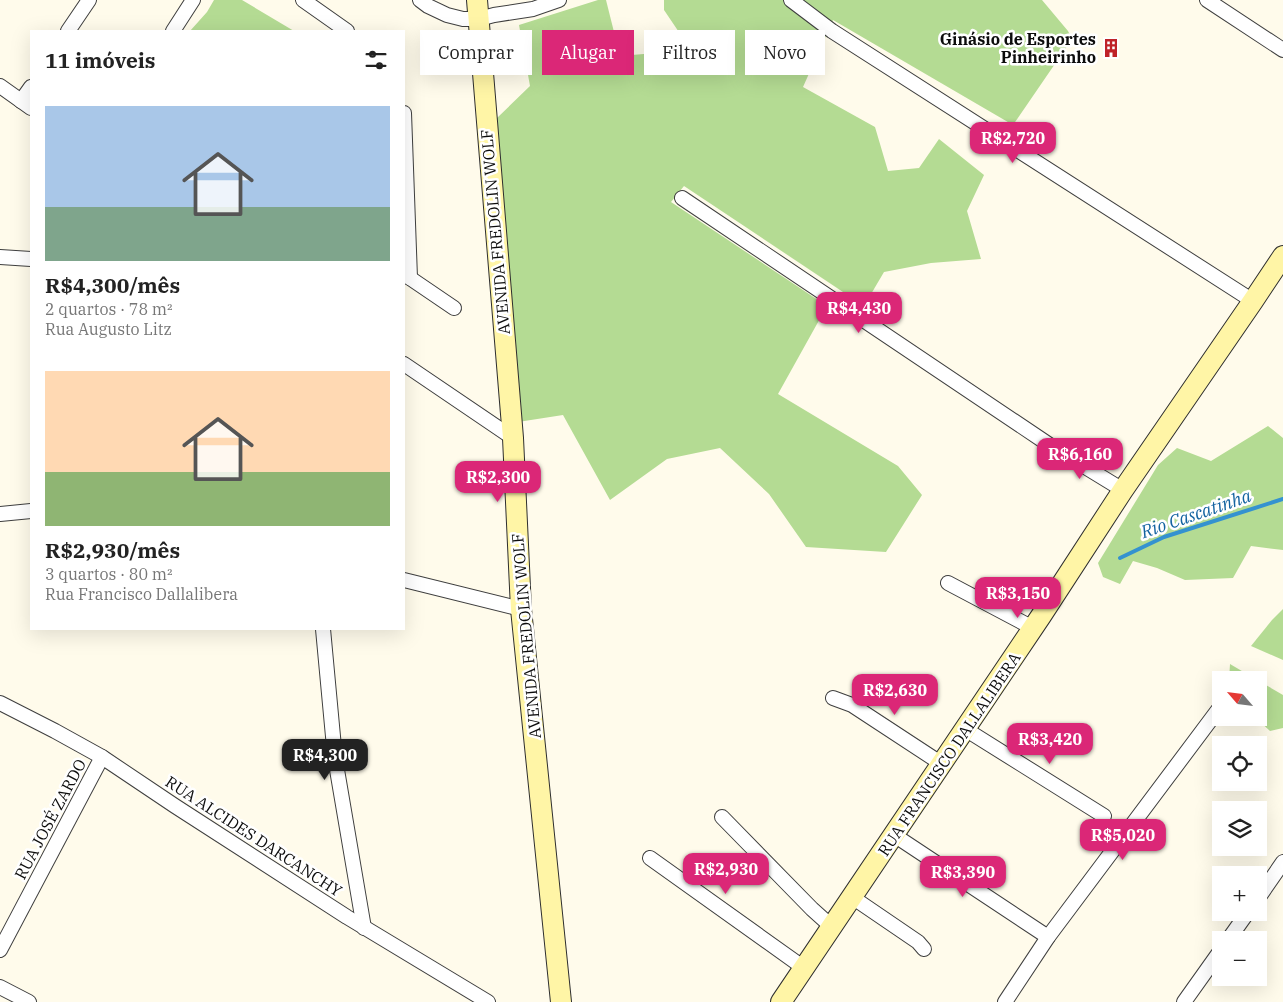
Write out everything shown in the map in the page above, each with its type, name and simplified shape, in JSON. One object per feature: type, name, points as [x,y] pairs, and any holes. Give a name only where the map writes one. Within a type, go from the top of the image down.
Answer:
[{"type":"main road","name":"AVENIDA FREDOLIN WOLF","points":[[478,10],[513,438],[521,609],[561,1002]]},
{"type":"main road","name":"RUA FRANCISCO DALLALIBERA","points":[[781,1002],[1033,628],[1123,490],[1283,256]]},
{"type":"street","points":[[69,30],[89,0]]},
{"type":"street","points":[[174,30],[193,0]]},
{"type":"street","points":[[303,0],[347,30]]},
{"type":"street","points":[[420,0],[447,15],[463,19],[478,10],[494,14],[533,9],[559,0]]},
{"type":"street","points":[[791,0],[832,31],[1253,301]]},
{"type":"street","points":[[1207,0],[1283,50]]},
{"type":"street","points":[[0,86],[26,105],[30,90]]},
{"type":"street","points":[[405,186],[407,276],[454,308]]},
{"type":"street","points":[[682,198],[1051,446],[1123,490]]},
{"type":"street","points":[[0,257],[30,259]]},
{"type":"street","points":[[405,365],[513,438]]},
{"type":"street","points":[[0,514],[30,511]]},
{"type":"street","points":[[405,580],[521,609]]},
{"type":"street","points":[[948,583],[1033,628]]},
{"type":"street","points":[[323,630],[335,758],[364,928]]},
{"type":"street","points":[[832,698],[852,705],[942,764]]},
{"type":"street","name":"RUA ALCIDES DARCANCHY","points":[[0,703],[102,757],[364,928],[488,1002]]},
{"type":"street","points":[[1005,1002],[1048,937],[1212,718]]},
{"type":"street","points":[[965,729],[1104,816]]},
{"type":"street","name":"RUA JOSÉ ZARDO","points":[[0,950],[102,757]]},
{"type":"street","points":[[722,817],[832,927]]},
{"type":"street","points":[[894,835],[1048,937]]},
{"type":"street","points":[[650,858],[804,968]]},
{"type":"street","points":[[1267,885],[1283,862]]},
{"type":"street","points":[[852,897],[918,942],[924,949]]},
{"type":"street","points":[[1184,1002],[1212,963]]},
{"type":"street","points":[[0,987],[29,1002]]},
{"type":"green space","points":[[214,0],[242,0],[292,30],[191,30],[207,12]]},
{"type":"green space","points":[[598,0],[606,0],[614,30],[542,30],[542,75],[634,75],[634,55],[644,54],[644,75],[735,75],[735,30],[678,30],[664,10],[664,0],[1042,0],[1068,31],[1072,39],[1013,125],[833,20],[825,38],[825,30],[745,30],[745,75],[808,75],[803,87],[875,127],[888,171],[919,168],[939,139],[984,175],[967,211],[981,259],[931,263],[884,272],[864,306],[684,186],[671,202],[827,306],[778,394],[898,466],[922,495],[886,552],[806,547],[769,494],[720,448],[667,459],[610,500],[563,415],[518,422],[497,118],[530,86],[528,75],[532,75],[532,30],[520,30],[519,25]]},
{"type":"green space","points":[[1268,426],[1283,438],[1283,550],[1251,546],[1233,578],[1185,580],[1157,568],[1133,561],[1120,584],[1103,577],[1098,563],[1158,465],[1177,448],[1211,461]]},
{"type":"green space","points":[[1283,609],[1283,660],[1251,646]]},
{"type":"green space","points":[[1230,664],[1242,671],[1230,671]]},
{"type":"green space","points":[[1268,686],[1283,695],[1283,728],[1270,731],[1265,726],[1268,726]]},
{"type":"waterway","name":"Rio Cascatinha","points":[[1120,558],[1164,537],[1283,499]]},
{"type":"place","name":"Ginásio de Esportes Pinheirinho","points":[[1111,48]]}]
